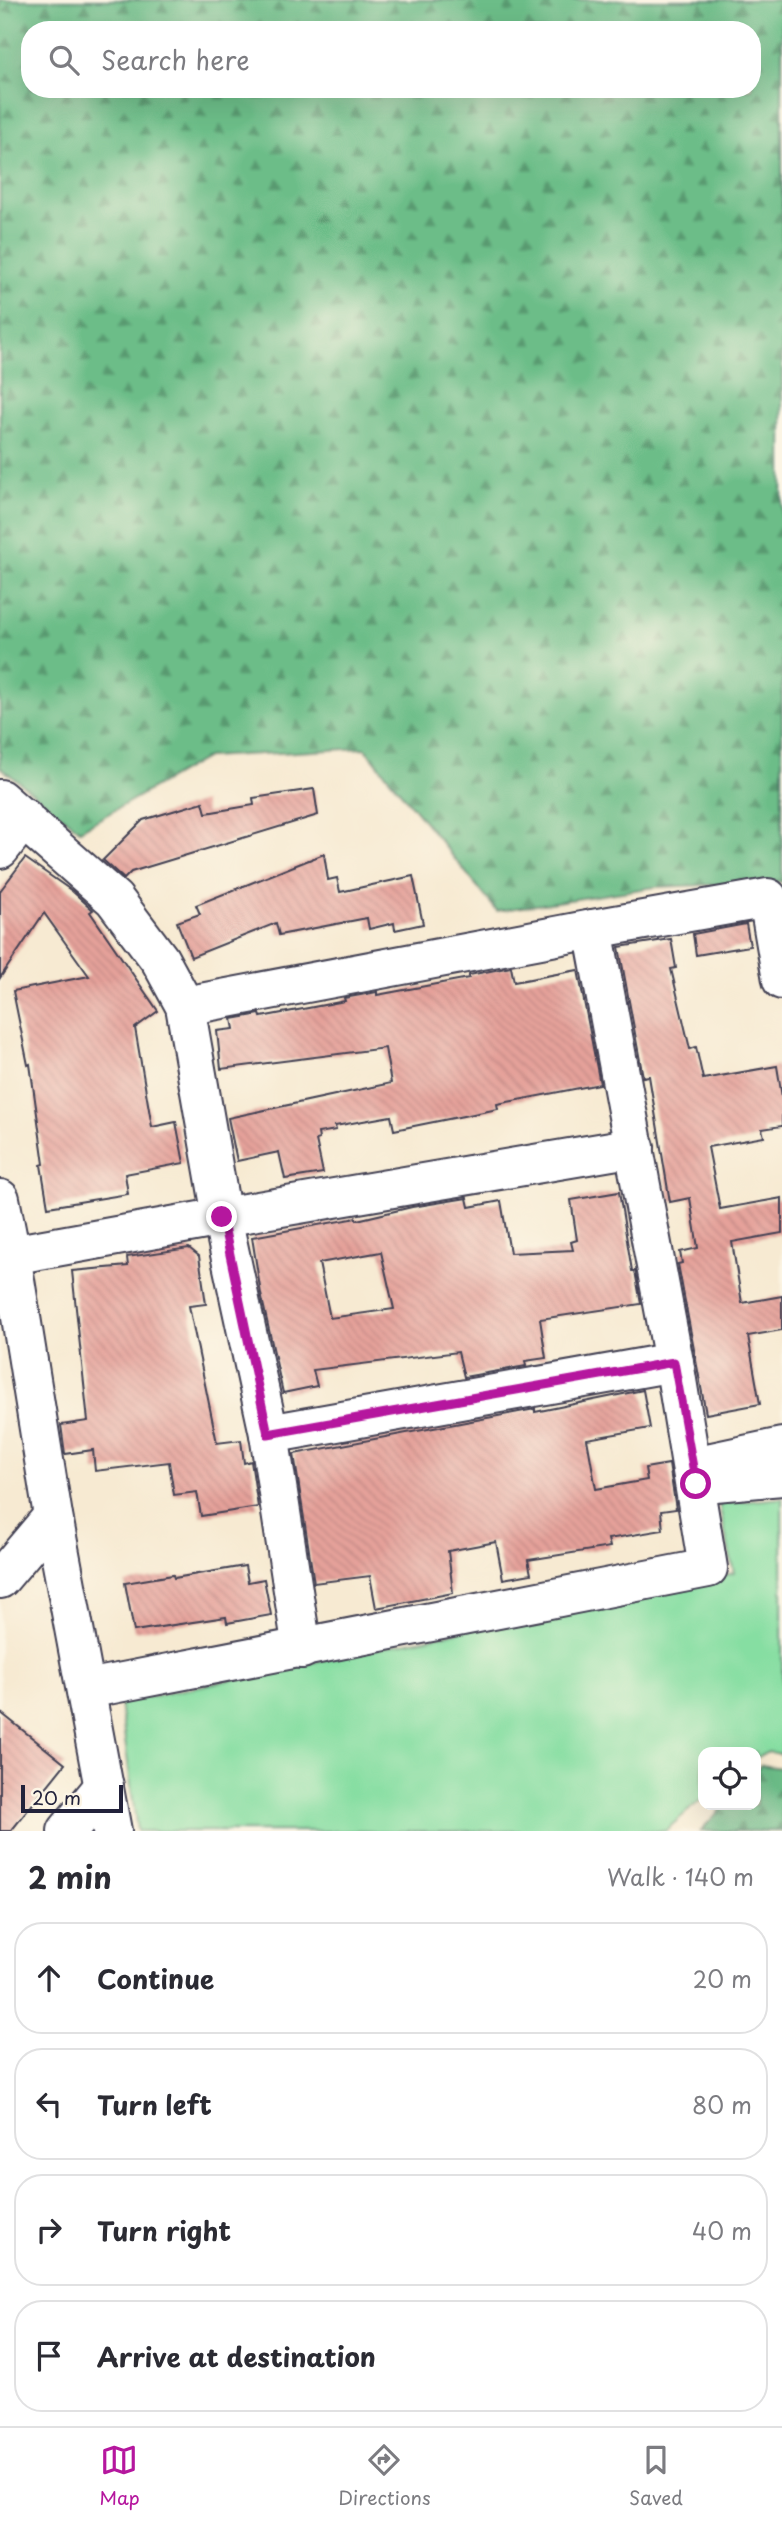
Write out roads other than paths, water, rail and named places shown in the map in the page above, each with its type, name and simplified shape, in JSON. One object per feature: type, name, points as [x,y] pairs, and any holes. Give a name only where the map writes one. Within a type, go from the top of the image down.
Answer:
[{"type":"street","points":[[0,849],[12,808],[114,899],[160,960],[185,1006],[222,1217],[268,1434],[302,1649]]},
{"type":"street","points":[[185,1006],[768,898],[782,980]]},
{"type":"street","points":[[87,1689],[708,1568],[674,1362],[593,929]]},
{"type":"street","points":[[11,1255],[635,1147]]},
{"type":"street","points":[[0,1199],[53,1516],[112,1831]]},
{"type":"street","points":[[268,1434],[674,1362]]},
{"type":"street","points":[[694,1475],[782,1447]]},
{"type":"street","points":[[694,1475],[782,1476]]},
{"type":"street","points":[[0,1579],[53,1516]]},
{"type":"street","points":[[67,1831],[104,1786]]}]
